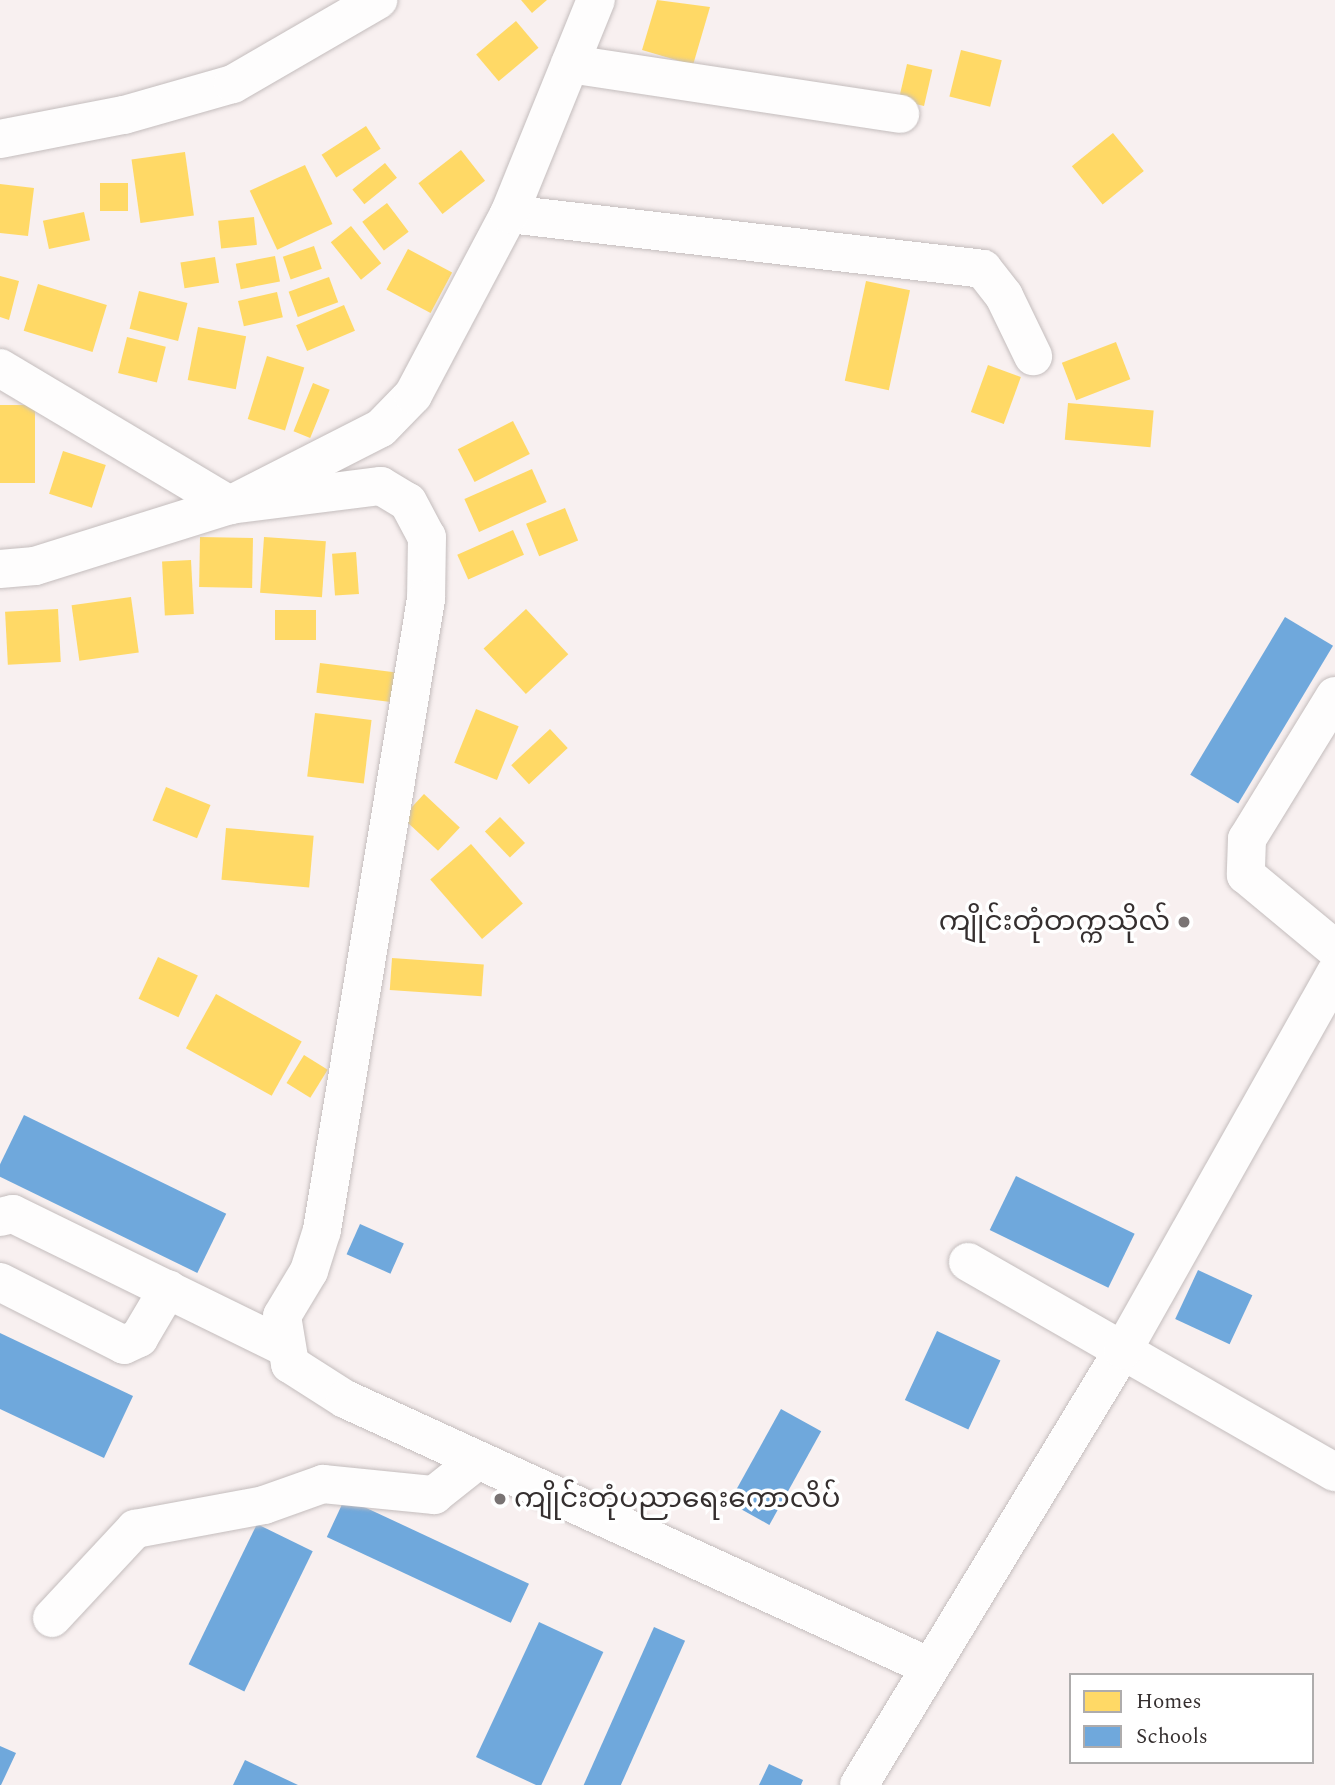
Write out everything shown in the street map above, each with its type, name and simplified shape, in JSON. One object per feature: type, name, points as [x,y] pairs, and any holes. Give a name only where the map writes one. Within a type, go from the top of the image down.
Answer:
[{"type":"street","points":[[0,139],[124,115],[233,84],[378,0]]},
{"type":"street","points":[[0,569],[35,566],[230,505],[381,428],[405,403],[509,214],[596,0]]},
{"type":"street","points":[[570,64],[900,114]]},
{"type":"street","points":[[509,214],[983,269],[1004,296],[1032,356]]},
{"type":"street","points":[[0,368],[230,505],[381,486],[408,502],[427,537],[426,599],[351,1070],[322,1230],[309,1271],[282,1316],[283,1346]]},
{"type":"street","points":[[1335,696],[1247,839],[1246,874],[1335,949]]},
{"type":"street","points":[[859,1785],[1123,1350],[1335,973]]},
{"type":"street","points":[[0,1217],[13,1214],[283,1346],[303,1377],[930,1667]]},
{"type":"street","points":[[968,1262],[1335,1472]]},
{"type":"street","points":[[0,1282],[124,1345],[139,1338],[169,1289]]},
{"type":"street","points":[[52,1618],[135,1529],[264,1505],[323,1484],[434,1495],[478,1460]]},
{"type":"building: Homes","points":[[521,0],[547,0],[532,13]]},
{"type":"building: Homes","points":[[657,0],[710,7],[693,65],[642,50]]},
{"type":"building: Homes","points":[[516,21],[538,48],[499,81],[476,54]]},
{"type":"building: Homes","points":[[961,50],[1002,60],[990,107],[949,97]]},
{"type":"building: Homes","points":[[907,64],[932,70],[924,106],[899,100]]},
{"type":"building: Homes","points":[[366,126],[381,149],[336,178],[322,155]]},
{"type":"building: Homes","points":[[1113,133],[1144,171],[1103,204],[1072,166]]},
{"type":"building: Homes","points":[[461,150],[485,181],[442,214],[418,183]]},
{"type":"building: Homes","points":[[185,152],[194,215],[140,223],[132,160]]},
{"type":"building: Homes","points":[[385,163],[397,178],[364,204],[352,189]]},
{"type":"building: Homes","points":[[305,165],[332,224],[277,250],[250,191]]},
{"type":"building: Homes","points":[[100,183],[128,183],[128,211],[100,211]]},
{"type":"building: Homes","points":[[0,184],[34,188],[28,236],[0,233]]},
{"type":"building: Homes","points":[[387,203],[409,232],[384,250],[362,222]]},
{"type":"building: Homes","points":[[84,212],[90,240],[49,249],[43,221]]},
{"type":"building: Homes","points":[[254,217],[257,245],[221,249],[218,221]]},
{"type":"building: Homes","points":[[351,226],[381,263],[361,280],[331,242]]},
{"type":"building: Homes","points":[[314,246],[322,269],[291,279],[283,257]]},
{"type":"building: Homes","points":[[408,249],[452,272],[431,313],[386,290]]},
{"type":"building: Homes","points":[[275,256],[280,282],[241,289],[236,264]]},
{"type":"building: Homes","points":[[215,257],[219,283],[184,288],[180,262]]},
{"type":"building: Homes","points":[[0,276],[19,281],[9,320],[0,317]]},
{"type":"building: Homes","points":[[329,277],[338,302],[298,317],[289,292]]},
{"type":"building: Homes","points":[[866,281],[910,290],[889,390],[845,381]]},
{"type":"building: Homes","points":[[38,284],[107,305],[93,352],[24,331]]},
{"type":"building: Homes","points":[[139,291],[188,303],[178,341],[130,329]]},
{"type":"building: Homes","points":[[277,292],[283,317],[244,326],[238,301]]},
{"type":"building: Homes","points":[[344,305],[355,331],[307,351],[296,325]]},
{"type":"building: Homes","points":[[198,327],[246,336],[236,389],[188,380]]},
{"type":"building: Homes","points":[[127,337],[166,347],[157,383],[118,373]]},
{"type":"building: Homes","points":[[1116,342],[1130,379],[1076,400],[1062,363]]},
{"type":"building: Homes","points":[[267,356],[304,367],[285,431],[248,419]]},
{"type":"building: Homes","points":[[988,365],[1021,377],[1004,424],[971,412]]},
{"type":"building: Homes","points":[[313,383],[330,390],[310,438],[294,431]]},
{"type":"building: Homes","points":[[1068,403],[1154,410],[1150,447],[1065,440]]},
{"type":"building: Homes","points":[[0,405],[35,405],[35,483],[0,483]]},
{"type":"building: Homes","points":[[513,421],[530,454],[475,482],[458,449]]},
{"type":"building: Homes","points":[[63,451],[106,465],[92,508],[49,494]]},
{"type":"building: Homes","points":[[532,469],[547,502],[479,532],[464,499]]},
{"type":"building: Homes","points":[[565,508],[578,540],[539,556],[526,524]]},
{"type":"building: Homes","points":[[513,530],[524,555],[468,579],[457,555]]},
{"type":"building: Homes","points":[[200,537],[253,538],[252,588],[199,587]]},
{"type":"building: Homes","points":[[264,537],[326,541],[322,597],[260,593]]},
{"type":"building: Homes","points":[[356,552],[359,594],[335,596],[332,554]]},
{"type":"building: Homes","points":[[191,560],[194,614],[165,615],[162,562]]},
{"type":"building: Homes","points":[[131,597],[139,652],[79,661],[72,605]]},
{"type":"building: Homes","points":[[58,609],[61,662],[8,665],[5,612]]},
{"type":"building: Homes","points":[[526,609],[568,654],[526,694],[484,649]]},
{"type":"building: Homes","points":[[275,610],[316,610],[316,640],[275,640]]},
{"type":"building: Homes","points":[[320,663],[398,673],[395,702],[316,693]]},
{"type":"building: Homes","points":[[476,709],[519,726],[497,780],[454,763]]},
{"type":"building: Homes","points":[[315,713],[372,720],[364,783],[307,777]]},
{"type":"building: Homes","points":[[550,729],[568,748],[529,784],[511,765]]},
{"type":"building: Homes","points":[[166,787],[211,805],[197,838],[153,820]]},
{"type":"building: Homes","points":[[424,794],[460,827],[438,851],[402,817]]},
{"type":"building: Homes","points":[[500,817],[525,843],[510,857],[485,832]]},
{"type":"building: Homes","points":[[226,828],[314,836],[309,887],[221,880]]},
{"type":"building: Homes","points":[[471,844],[523,904],[482,939],[430,879]]},
{"type":"building: Homes","points":[[158,957],[198,976],[178,1017],[139,999]]},
{"type":"building: Homes","points":[[392,958],[484,964],[482,996],[390,990]]},
{"type":"building: Homes","points":[[216,994],[302,1042],[272,1096],[186,1048]]},
{"type":"building: Homes","points":[[304,1055],[328,1070],[310,1098],[287,1083]]},
{"type":"building: Schools","points":[[1285,617],[1333,646],[1238,804],[1190,775]]},
{"type":"building: Schools","points":[[24,1115],[226,1214],[197,1273],[0,1177],[0,1164]]},
{"type":"building: Schools","points":[[1016,1176],[1135,1234],[1108,1288],[990,1230]]},
{"type":"building: Schools","points":[[360,1224],[404,1244],[390,1274],[347,1254]]},
{"type":"building: Schools","points":[[1198,1270],[1252,1295],[1230,1344],[1175,1319]]},
{"type":"building: Schools","points":[[937,1331],[1000,1361],[968,1429],[905,1400]]},
{"type":"building: Schools","points":[[0,1333],[133,1396],[104,1458],[0,1409]]},
{"type":"building: Schools","points":[[781,1409],[821,1431],[769,1525],[729,1503]]},
{"type":"building: Schools","points":[[345,1498],[529,1584],[511,1623],[327,1537]]},
{"type":"building: Schools","points":[[257,1524],[313,1551],[244,1691],[189,1664]]},
{"type":"building: Schools","points":[[539,1622],[603,1652],[541,1785],[536,1785],[476,1757]]},
{"type":"building: Schools","points":[[654,1627],[685,1641],[621,1785],[584,1785]]},
{"type":"building: Schools","points":[[0,1746],[16,1753],[1,1785],[0,1785]]},
{"type":"building: Schools","points":[[245,1760],[298,1785],[233,1785]]},
{"type":"building: Schools","points":[[769,1764],[803,1780],[801,1785],[759,1785]]},
{"type":"place","name":"ကျိုင်းတုံတက္ကသိုလ်","points":[[1184,922]]},
{"type":"place","name":"ကျိုင်းတုံပညာရေးကောလိပ်","points":[[500,1499]]}]
